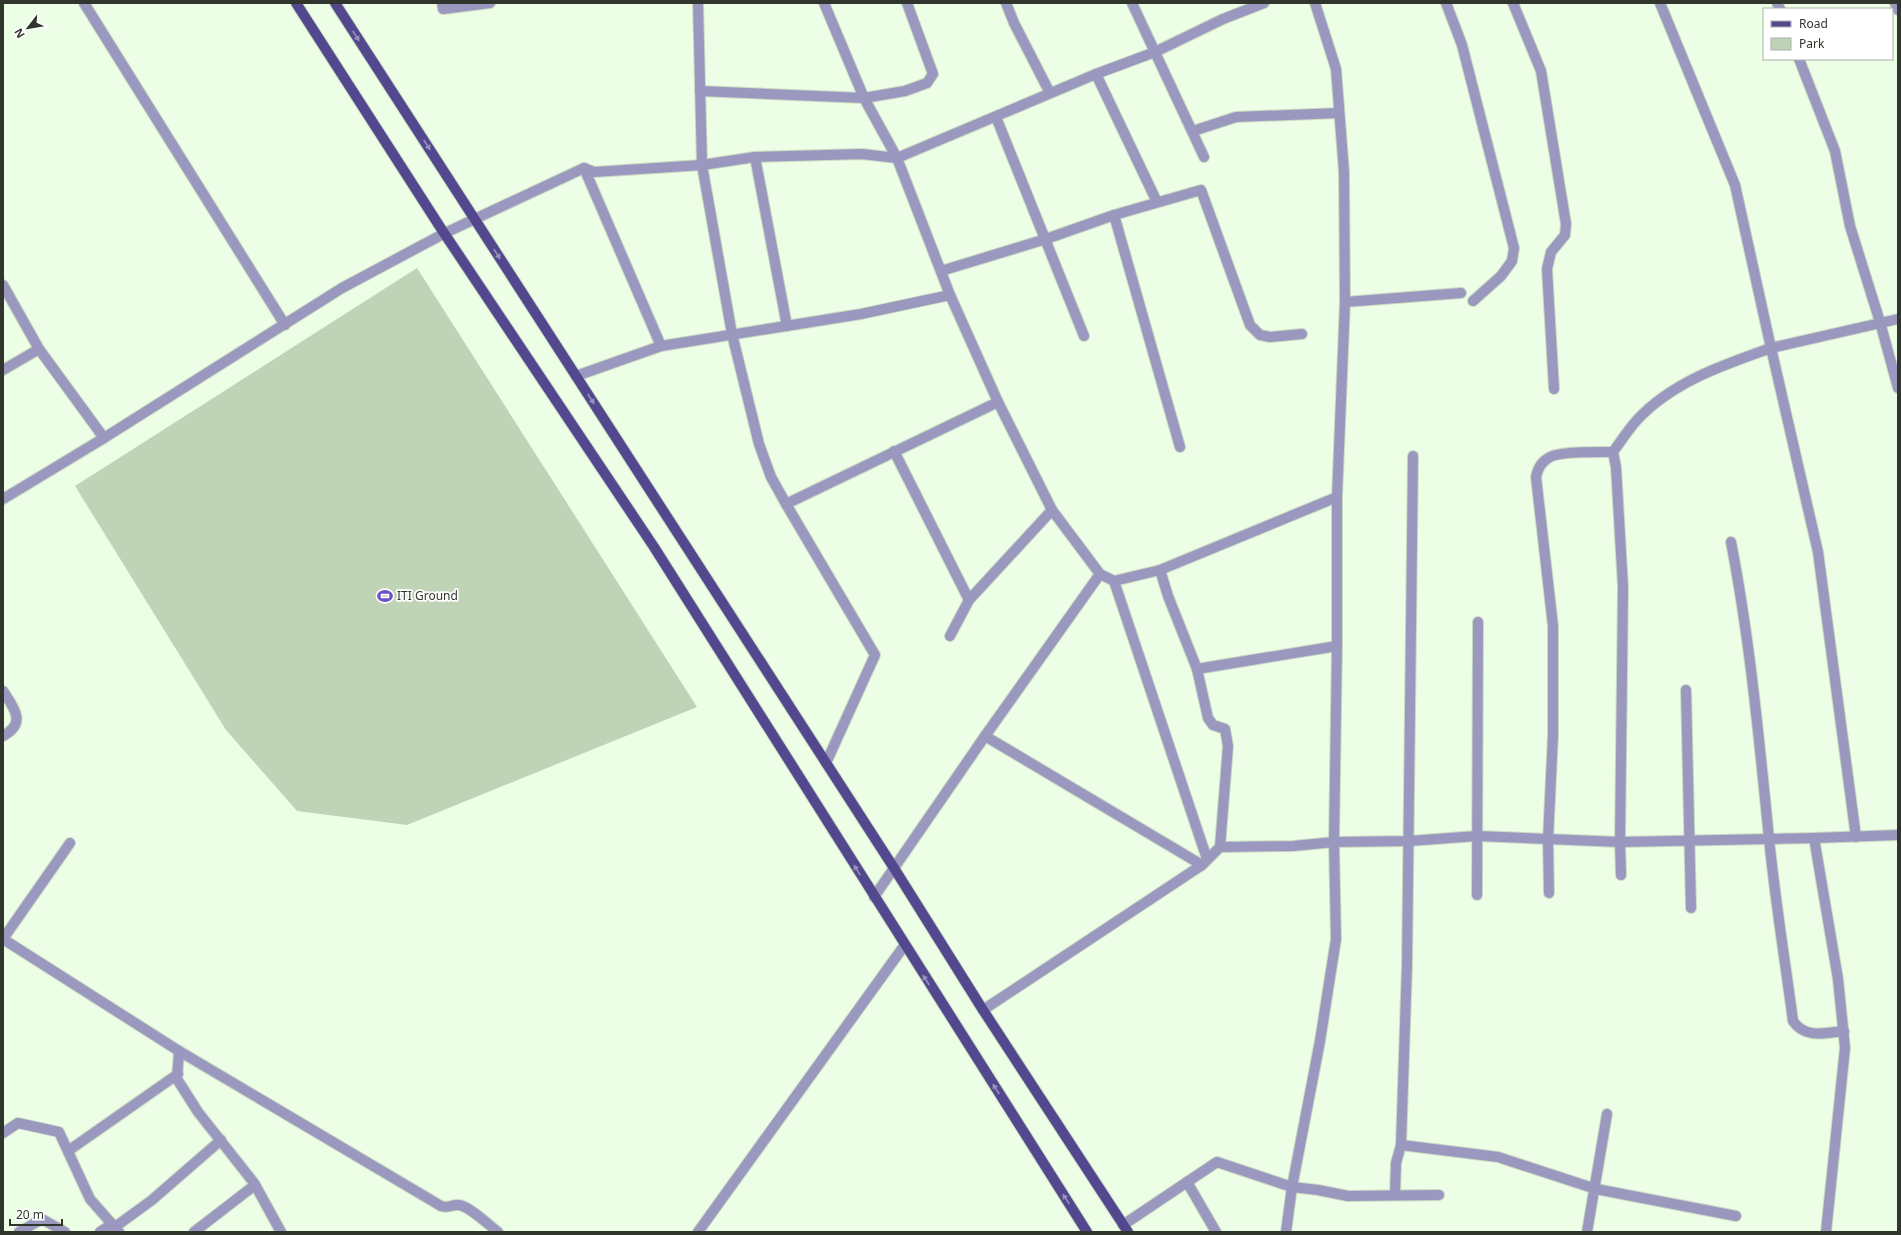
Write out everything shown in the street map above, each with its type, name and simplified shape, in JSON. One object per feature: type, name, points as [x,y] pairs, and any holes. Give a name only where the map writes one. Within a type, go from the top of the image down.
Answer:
[{"type":"main road","points":[[296,3],[444,233],[654,547],[904,946],[1087,1232]]},
{"type":"main road","points":[[335,3],[894,868],[983,1010],[1126,1228]]},
{"type":"street","points":[[84,3],[285,325]]},
{"type":"street","points":[[442,3],[443,9],[490,3]]},
{"type":"street","points":[[698,3],[702,165],[732,334],[763,458],[786,504],[875,655],[826,763]]},
{"type":"street","points":[[824,3],[864,98],[897,158],[950,295],[998,402],[1052,510],[1100,574],[1114,581],[1160,570],[1337,497]]},
{"type":"street","points":[[700,91],[864,98],[905,91],[928,83],[933,74],[907,3]]},
{"type":"street","points":[[1006,3],[1014,23],[1050,93]]},
{"type":"street","points":[[1132,3],[1204,157]]},
{"type":"street","points":[[3,499],[104,438],[342,288],[444,233],[475,220],[584,168],[594,172],[702,165],[755,157],[862,154],[897,158],[1096,74],[1154,52],[1252,5],[1264,3]]},
{"type":"street","points":[[1286,1232],[1292,1187],[1320,1041],[1336,939],[1334,842],[1338,646],[1337,497],[1345,302],[1344,172],[1336,69],[1315,3]]},
{"type":"street","points":[[1446,3],[1462,45],[1514,248],[1512,261],[1501,276],[1473,301]]},
{"type":"street","points":[[1513,3],[1541,71],[1566,224],[1565,235],[1550,252],[1547,269],[1554,389]]},
{"type":"street","points":[[1660,3],[1735,185],[1818,552],[1856,837]]},
{"type":"street","points":[[1895,3],[1898,10]]},
{"type":"street","points":[[1799,60],[1836,152],[1850,226],[1880,322],[1898,388]]},
{"type":"street","points":[[1096,74],[1157,202]]},
{"type":"street","points":[[1193,131],[1236,117],[1339,113]]},
{"type":"street","points":[[996,117],[1084,336]]},
{"type":"street","points":[[755,157],[787,326]]},
{"type":"street","points":[[584,168],[661,346]]},
{"type":"street","points":[[941,271],[1046,239],[1114,215],[1201,190],[1250,325],[1260,335],[1270,337],[1302,334]]},
{"type":"street","points":[[1114,215],[1180,447]]},
{"type":"street","points":[[3,285],[39,350],[104,438]]},
{"type":"street","points":[[1345,302],[1461,293]]},
{"type":"street","points":[[576,376],[661,346],[861,314],[950,295]]},
{"type":"street","points":[[1621,875],[1620,842],[1623,587],[1616,467],[1613,452],[1638,420],[1668,393],[1717,367],[1771,348],[1898,319]]},
{"type":"street","points":[[3,370],[39,350]]},
{"type":"street","points":[[786,504],[998,402]]},
{"type":"street","points":[[894,451],[969,600]]},
{"type":"street","points":[[1550,893],[1548,840],[1553,735],[1553,626],[1536,477],[1539,466],[1550,456],[1560,454],[1613,452]]},
{"type":"street","points":[[1396,1194],[1396,1163],[1401,1145],[1409,841],[1413,456]]},
{"type":"street","points":[[950,636],[969,600],[1052,510]]},
{"type":"street","points":[[1731,542],[1743,606],[1757,716],[1769,840],[1793,1021],[1798,1028],[1808,1033],[1844,1031]]},
{"type":"street","points":[[983,1010],[1204,862],[1220,847],[1228,746],[1225,729],[1212,725],[1208,718],[1198,669],[1168,596],[1160,570]]},
{"type":"street","points":[[874,897],[985,736],[1100,574]]},
{"type":"street","points":[[1114,581],[1204,862]]},
{"type":"street","points":[[1477,895],[1478,622]]},
{"type":"street","points":[[1198,669],[1338,646]]},
{"type":"street","points":[[1686,690],[1691,908]]},
{"type":"street","points":[[3,691],[16,712],[17,720],[16,726],[3,736]]},
{"type":"street","points":[[985,736],[1204,862]]},
{"type":"street","points":[[1220,847],[1293,846],[1334,842],[1409,841],[1477,836],[1620,842],[1769,840],[1898,835]]},
{"type":"street","points":[[1814,838],[1838,979],[1845,1048],[1826,1232]]},
{"type":"street","points":[[70,843],[3,939],[179,1051],[441,1206],[446,1208],[460,1205],[468,1209],[498,1232]]},
{"type":"street","points":[[698,1232],[904,946]]},
{"type":"street","points":[[179,1051],[177,1079],[198,1112],[255,1185],[281,1232]]},
{"type":"street","points":[[68,1151],[178,1074]]},
{"type":"street","points":[[1587,1232],[1596,1189],[1607,1114]]},
{"type":"street","points":[[3,1133],[18,1123],[59,1132],[90,1199],[116,1228]]},
{"type":"street","points":[[100,1232],[116,1228],[152,1200],[221,1140]]},
{"type":"street","points":[[1401,1145],[1498,1157],[1596,1189],[1736,1216]]},
{"type":"street","points":[[1126,1228],[1187,1182],[1217,1162],[1292,1187],[1348,1196],[1396,1194],[1439,1195]]},
{"type":"street","points":[[1187,1182],[1216,1232]]},
{"type":"street","points":[[194,1232],[255,1185]]},
{"type":"street","points":[[19,1232],[42,1219],[65,1232]]},
{"type":"green space","name":"ITI Ground","points":[[417,268],[697,707],[407,825],[297,811],[226,730],[75,486]]},
{"type":"place","name":"ITI Ground","points":[[385,596]]}]
